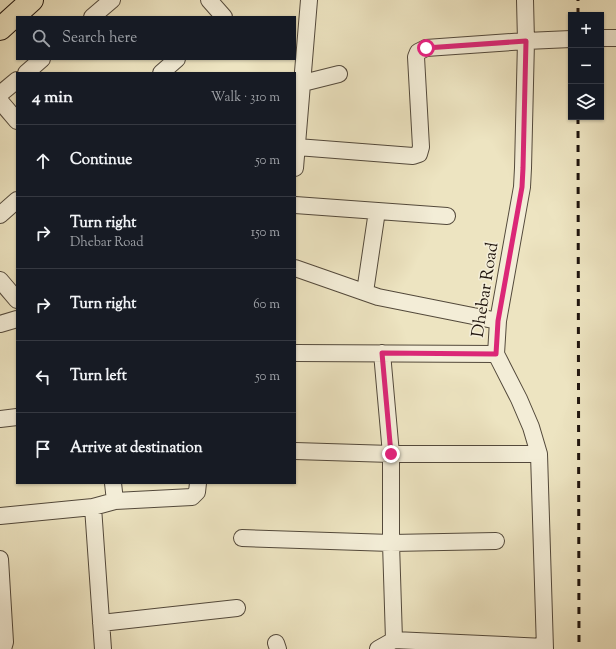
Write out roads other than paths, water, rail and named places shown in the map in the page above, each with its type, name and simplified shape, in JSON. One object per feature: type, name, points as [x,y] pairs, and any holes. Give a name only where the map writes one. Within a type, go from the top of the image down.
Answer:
[{"type":"highway","points":[[0,28],[32,0]]},
{"type":"street","points":[[93,16],[112,0]]},
{"type":"street","points":[[209,0],[223,16]]},
{"type":"street","points":[[296,158],[309,0]]},
{"type":"street","name":"Dhebar Road","points":[[525,0],[526,41],[522,187],[498,321],[496,354],[532,427],[539,454],[545,648]]},
{"type":"street","points":[[604,38],[616,38]]},
{"type":"street","points":[[297,147],[413,156],[419,154],[421,147],[416,57],[418,52],[426,48],[568,39]]},
{"type":"street","points":[[27,72],[41,60]]},
{"type":"street","points":[[162,72],[176,60]]},
{"type":"street","points":[[303,83],[339,74]]},
{"type":"street","points":[[0,94],[16,81]]},
{"type":"street","points":[[0,101],[16,120]]},
{"type":"street","points":[[0,215],[16,201]]},
{"type":"street","points":[[296,205],[447,216]]},
{"type":"street","points":[[365,292],[377,211]]},
{"type":"street","points":[[296,268],[388,299],[498,321]]},
{"type":"street","points":[[0,280],[16,299]]},
{"type":"street","points":[[0,324],[16,319]]},
{"type":"street","points":[[296,353],[496,354]]},
{"type":"street","points":[[382,353],[391,454],[391,543],[394,640]]},
{"type":"street","points":[[0,419],[16,417]]},
{"type":"street","points":[[296,451],[391,454],[539,454]]},
{"type":"street","points":[[113,484],[115,501]]},
{"type":"street","points":[[0,516],[93,507],[115,501],[192,497],[197,492],[198,484]]},
{"type":"street","points":[[93,507],[103,649]]},
{"type":"street","points":[[242,538],[391,543],[496,541]]},
{"type":"street","points":[[0,560],[3,643]]},
{"type":"street","points":[[102,623],[237,608]]},
{"type":"street","points":[[378,649],[394,640],[434,646],[545,648]]},
{"type":"railway","points":[[578,0],[578,12]]},
{"type":"railway","points":[[578,120],[579,649]]}]
